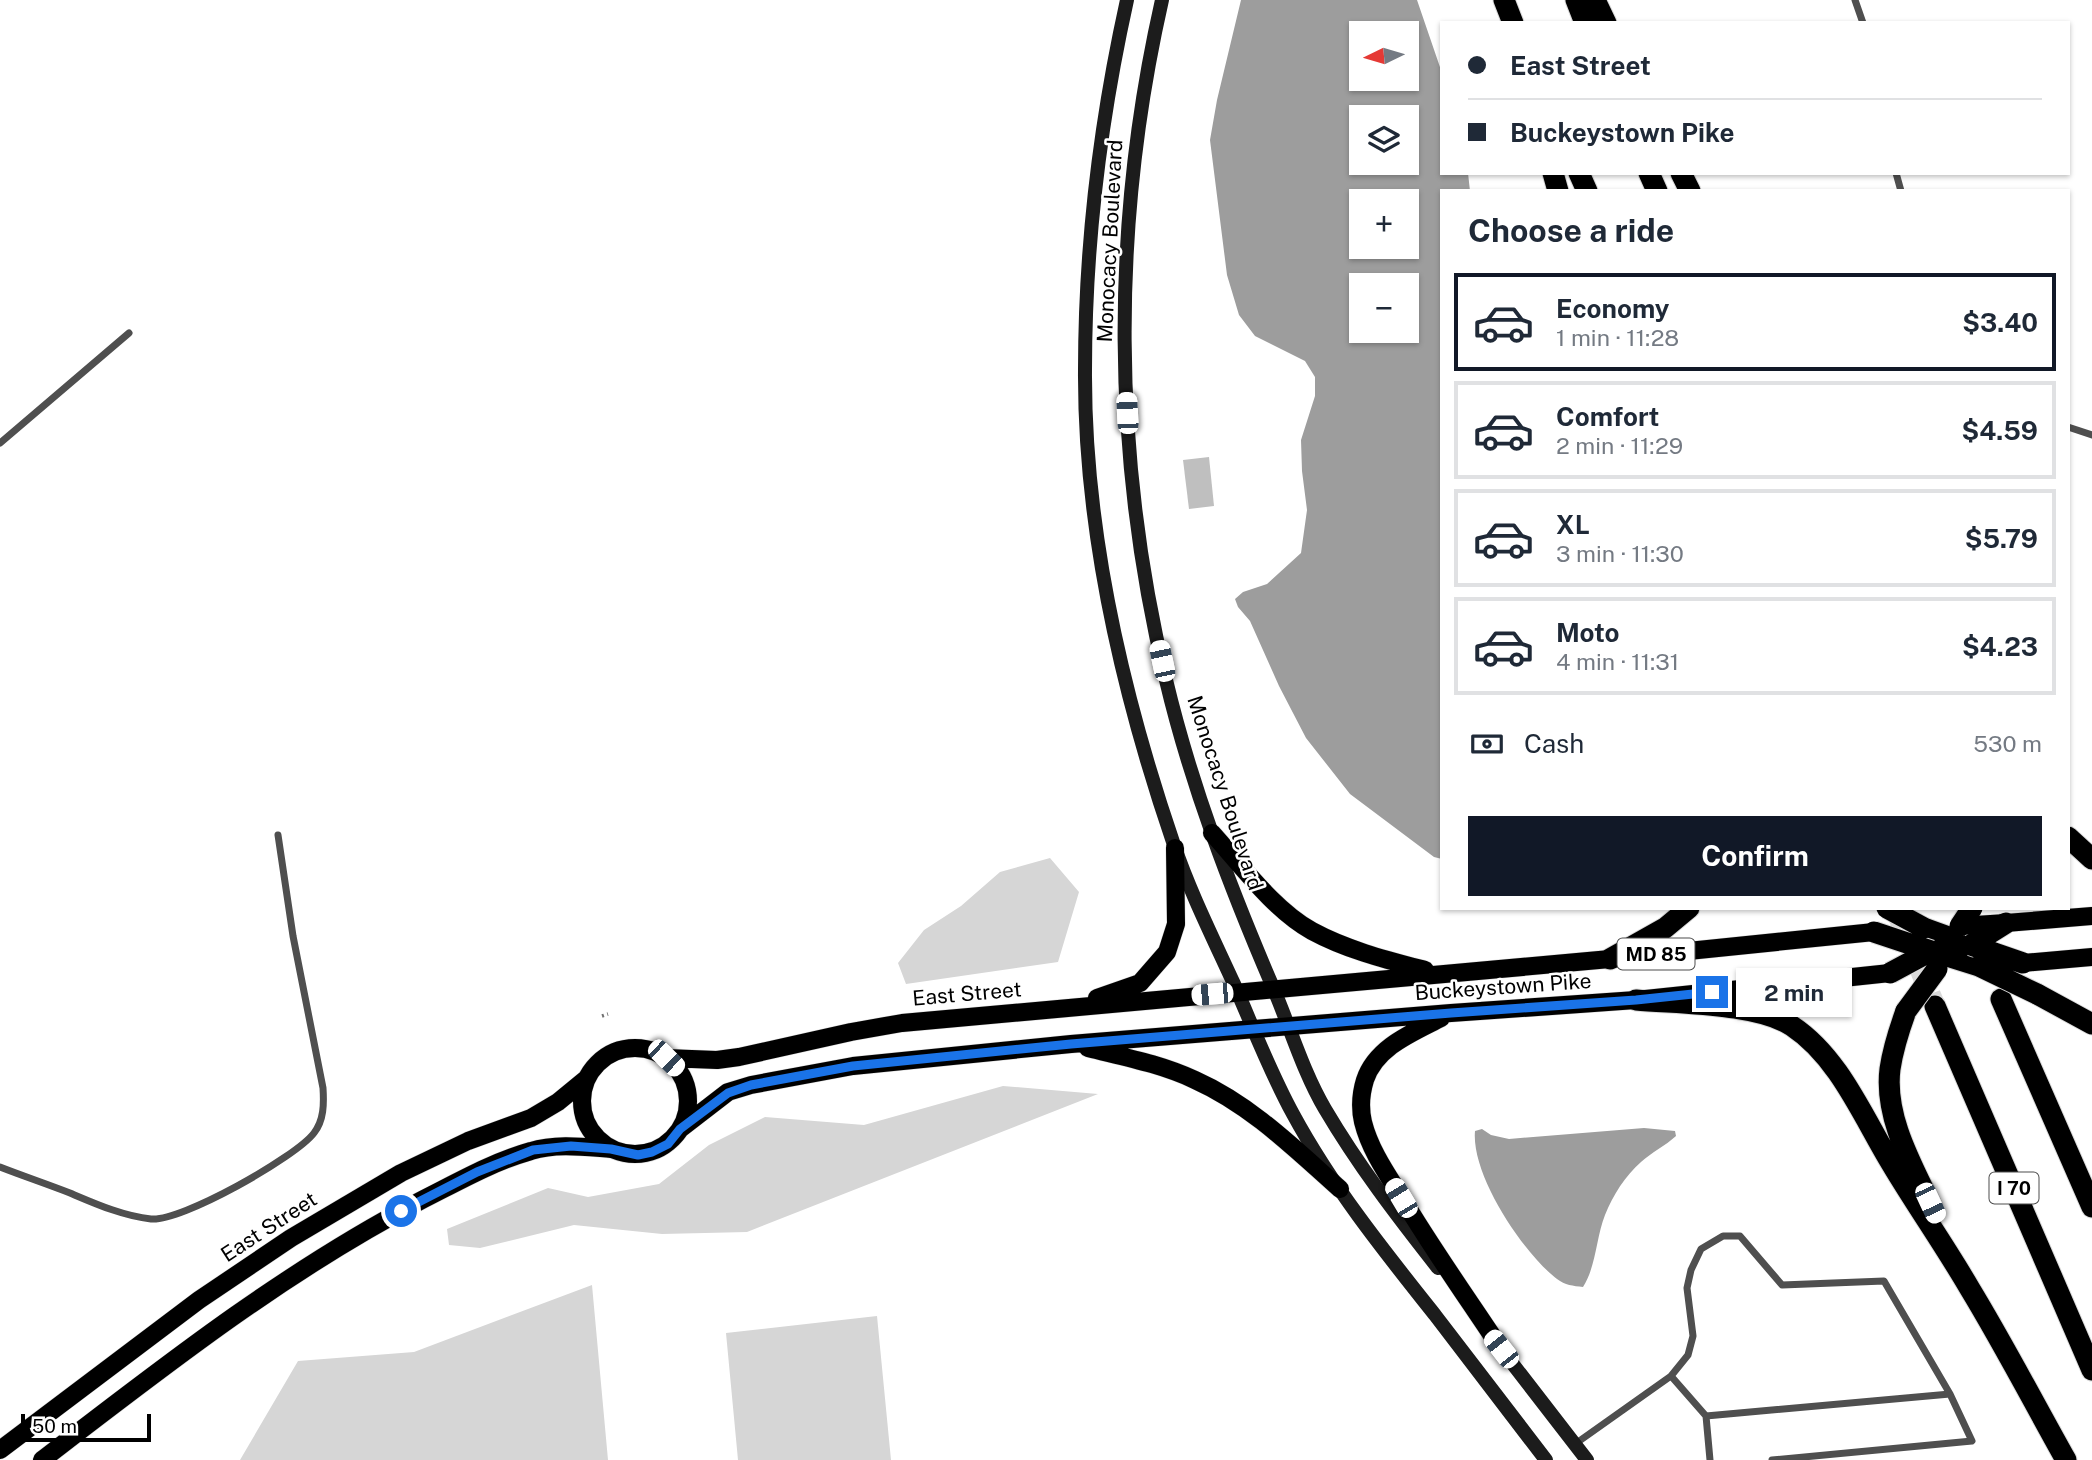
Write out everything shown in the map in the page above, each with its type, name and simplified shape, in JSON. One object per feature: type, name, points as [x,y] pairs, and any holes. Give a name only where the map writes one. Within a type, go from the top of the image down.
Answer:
[{"type":"highway","points":[[1503,0],[1512,21]]},
{"type":"highway","points":[[1576,0],[1584,21]]},
{"type":"highway","points":[[1595,0],[1605,21]]},
{"type":"highway","points":[[2070,839],[2092,859]]},
{"type":"highway","points":[[1611,958],[1665,928],[1687,910]]},
{"type":"highway","points":[[1891,910],[1950,941],[1979,966],[2092,1024]]},
{"type":"highway","points":[[1971,945],[2006,923]]},
{"type":"highway","points":[[1874,932],[1971,945],[2023,963]]},
{"type":"highway","points":[[1890,972],[1950,941]]},
{"type":"highway","points":[[1950,941],[1906,1011],[1889,1071],[1896,1127],[1970,1288]]},
{"type":"highway","points":[[2001,999],[2092,1207]]},
{"type":"highway","points":[[1636,1000],[1728,1008],[1765,1015],[1791,1025],[1817,1047],[1840,1077],[1970,1288],[2066,1460]]},
{"type":"highway","name":"I 70","points":[[1935,1006],[2092,1370]]},
{"type":"main road","name":"Monocacy Boulevard","points":[[1127,0],[1103,122],[1088,249],[1084,372],[1088,442],[1099,542],[1126,685],[1175,848],[1252,1030],[1294,1115],[1377,1242],[1546,1460]]},
{"type":"main road","name":"Monocacy Boulevard","points":[[1162,0],[1138,120],[1129,209],[1123,319],[1136,522],[1170,694],[1188,759],[1212,833],[1322,1105],[1361,1167],[1587,1460]]},
{"type":"main road","points":[[1212,833],[1273,901],[1311,931],[1363,953],[1438,974]]},
{"type":"main road","points":[[1070,1008],[1140,983],[1167,952],[1176,924],[1175,848]]},
{"type":"main road","points":[[1950,941],[2006,923],[2092,916]]},
{"type":"main road","name":"Buckeystown Pike","points":[[1274,988],[1924,928]]},
{"type":"main road","points":[[1979,966],[2092,957]]},
{"type":"main road","name":"Buckeystown Pike","points":[[1252,1030],[1636,1000],[1890,972]]},
{"type":"main road","name":"East Street","points":[[666,1058],[717,1060],[902,1023],[1274,988]]},
{"type":"main road","points":[[1451,1013],[1404,1037],[1379,1057],[1365,1081],[1361,1103],[1363,1123],[1376,1156],[1414,1219],[1501,1349]]},
{"type":"main road","points":[[42,1460],[218,1327],[308,1265],[367,1229],[477,1172],[533,1150],[571,1146],[611,1149],[638,1155],[652,1152],[668,1144],[680,1129],[728,1093],[751,1085],[853,1066],[1071,1044],[1252,1030]]},
{"type":"main road","points":[[1071,1044],[1147,1063],[1205,1085],[1237,1102],[1270,1127],[1340,1189]]},
{"type":"main road","points":[[611,1149],[595,1137],[586,1124],[581,1103],[586,1079],[594,1066],[607,1055],[626,1048],[649,1050],[666,1058],[678,1069],[686,1085],[688,1109],[680,1129]]},
{"type":"main road","name":"East Street","points":[[0,1450],[169,1322],[291,1238],[401,1173],[468,1141],[531,1118],[558,1102],[586,1079]]},
{"type":"lane","points":[[1855,0],[1862,21]]},
{"type":"lane","points":[[0,443],[129,334]]},
{"type":"lane","points":[[2070,428],[2092,435]]},
{"type":"lane","points":[[0,1167],[120,1213],[154,1219],[175,1216],[210,1201],[291,1155],[316,1131],[324,1111],[323,1088],[293,936],[278,835]]},
{"type":"lane","points":[[1574,1444],[1671,1376],[1688,1355],[1693,1336],[1687,1288],[1691,1270],[1701,1249],[1723,1236],[1740,1236],[1782,1285],[1884,1281],[1950,1394],[1972,1441],[1772,1460]]},
{"type":"lane","points":[[1671,1376],[1706,1416],[1710,1460]]},
{"type":"lane","points":[[1706,1416],[1950,1394]]},
{"type":"path","points":[[601,1016],[608,1014]]},
{"type":"shaded area","points":[[1241,0],[1417,0],[1440,67],[1440,175],[1468,175],[1470,189],[1440,189],[1440,858],[1434,857],[1350,794],[1306,738],[1250,621],[1235,599],[1243,592],[1267,584],[1301,553],[1307,510],[1301,440],[1315,396],[1315,377],[1305,361],[1255,336],[1239,315],[1227,275],[1210,140]]},
{"type":"shaded area","points":[[1050,858],[1079,892],[1058,962],[906,984],[898,963],[924,930],[961,906],[1000,872]]},
{"type":"shaded area","points":[[1003,1086],[1098,1094],[747,1232],[662,1234],[574,1225],[480,1248],[449,1245],[447,1229],[548,1188],[588,1197],[659,1184],[709,1145],[765,1117],[864,1125]]},
{"type":"shaded area","points":[[1644,1128],[1675,1131],[1676,1136],[1635,1167],[1616,1193],[1605,1215],[1591,1271],[1583,1287],[1560,1281],[1529,1251],[1502,1212],[1481,1169],[1475,1131],[1482,1129],[1491,1135],[1509,1139]]},
{"type":"shaded area","points":[[592,1285],[608,1460],[240,1460],[298,1361],[414,1352]]},
{"type":"shaded area","points":[[877,1316],[891,1460],[738,1460],[726,1333]]},
{"type":"building","points":[[1209,457],[1214,506],[1189,509],[1183,460]]},
{"type":"tunnel","points":[[1896,910],[1935,1006]]},
{"type":"route","points":[[401,1211],[477,1172],[533,1150],[571,1146],[611,1149],[638,1155],[652,1152],[668,1144],[680,1129],[728,1093],[751,1085],[804,1074],[853,1066],[1071,1044],[1712,992]]}]
